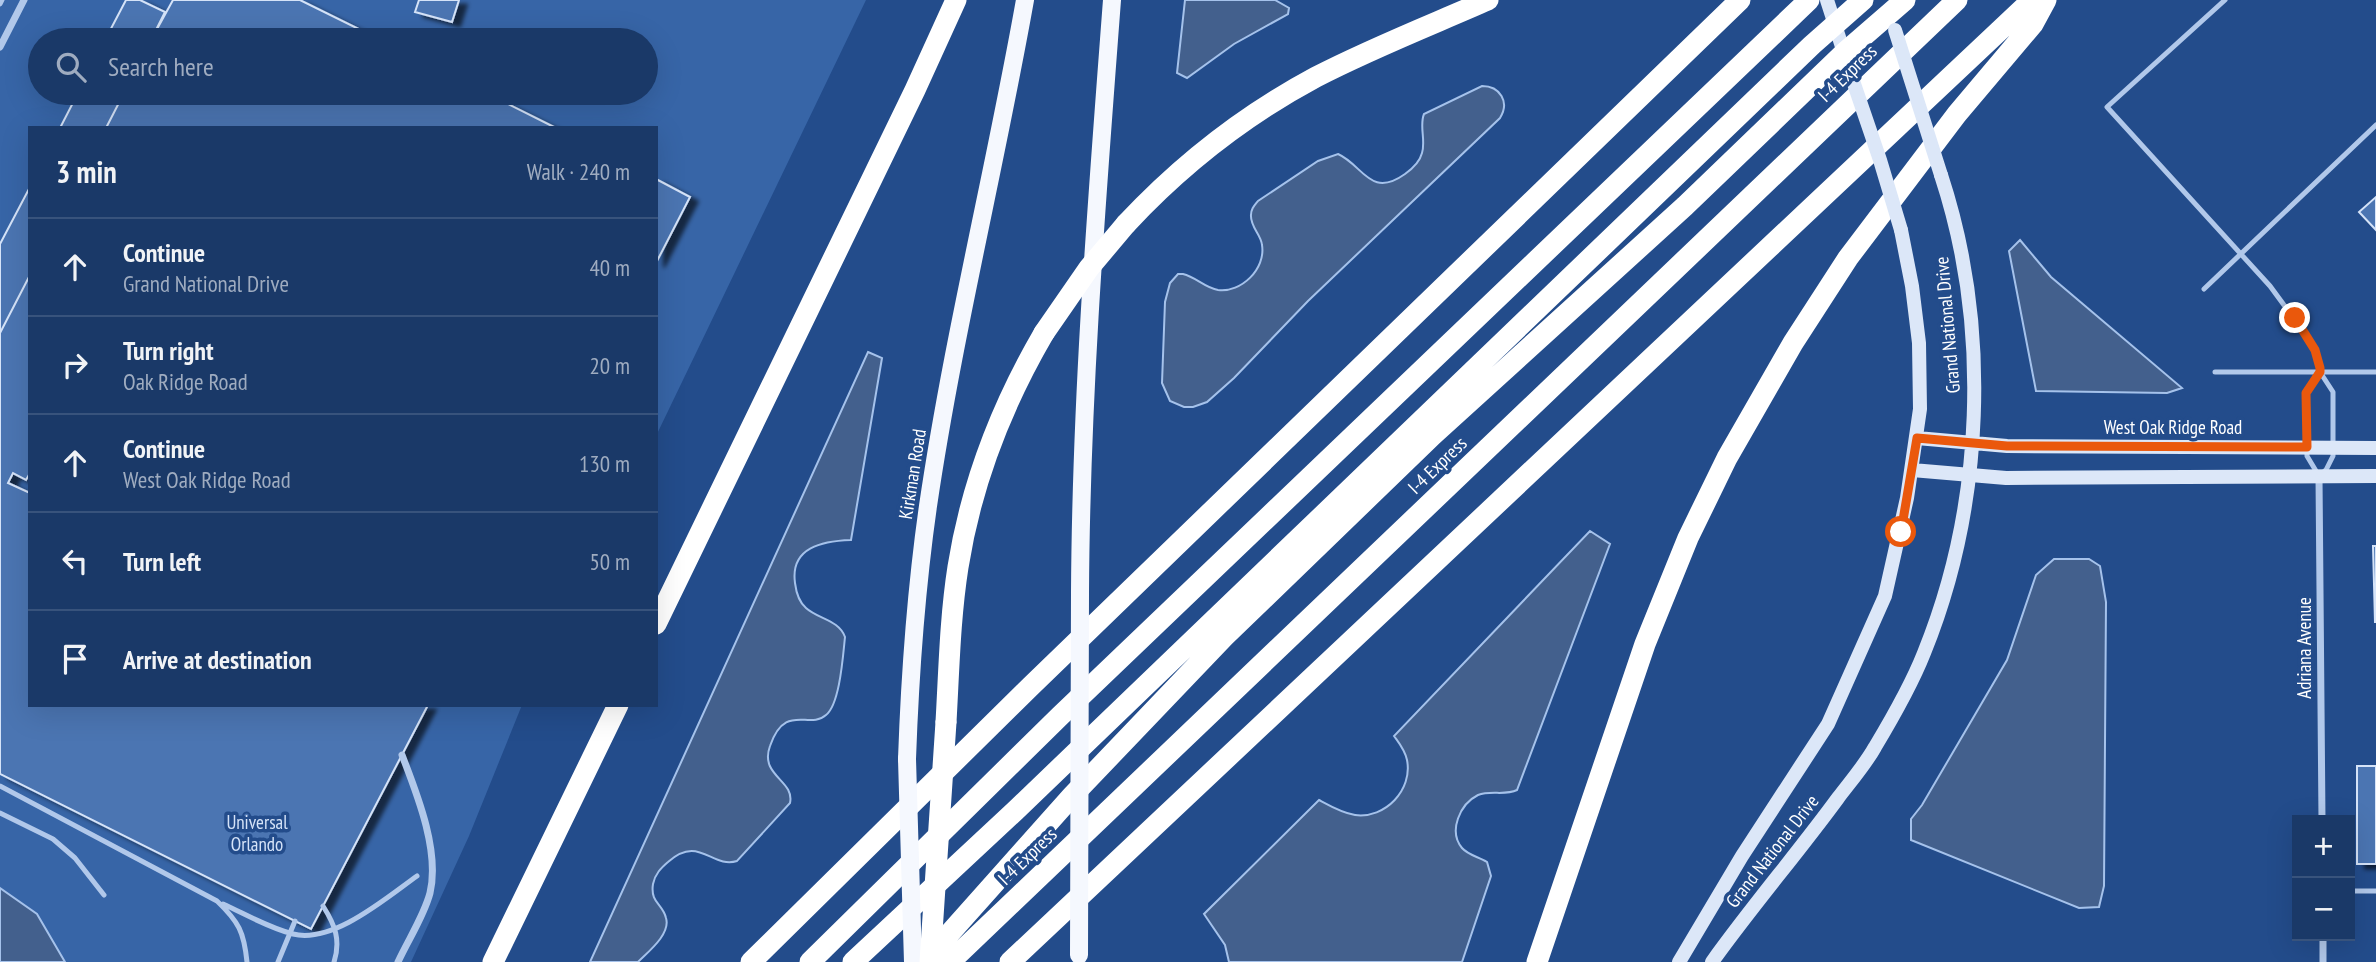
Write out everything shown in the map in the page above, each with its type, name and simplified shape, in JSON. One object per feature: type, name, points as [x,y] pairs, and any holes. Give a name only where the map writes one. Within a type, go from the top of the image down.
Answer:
[{"type":"highway","points":[[658,620],[956,0]]},
{"type":"highway","points":[[930,962],[952,617],[958,568],[968,520],[995,434],[1022,373],[1044,333],[1089,268],[1126,224],[1196,156],[1277,100],[1319,75],[1488,0]]},
{"type":"highway","points":[[751,962],[1041,676],[1740,0]]},
{"type":"highway","points":[[810,962],[1060,716],[1809,0]]},
{"type":"highway","points":[[853,962],[1279,556],[1831,12],[1863,0]]},
{"type":"highway","name":"I-4 Express","points":[[950,962],[1957,0]]},
{"type":"highway","points":[[1010,962],[2032,0]]},
{"type":"highway","points":[[1537,962],[1645,644],[1688,538],[1727,458],[1793,343],[1843,266],[1958,114],[2033,24],[2046,0]]},
{"type":"highway","points":[[924,962],[1072,796],[1224,636],[1433,435],[1847,63],[1893,11]]},
{"type":"highway","points":[[493,962],[617,707]]},
{"type":"highway","points":[[1017,962],[1045,928]]},
{"type":"main road","name":"Kirkman Road","points":[[913,962],[907,760],[912,655],[930,495],[948,389],[1025,0]]},
{"type":"main road","points":[[1106,0],[1107,58]]},
{"type":"main road","points":[[1079,959],[1083,447],[1091,274],[1112,0]]},
{"type":"street","points":[[0,47],[24,0]]},
{"type":"street","name":"Grand National Drive","points":[[1712,962],[1874,750],[1924,653],[1947,587],[1960,531],[1971,444],[1973,358],[1967,294],[1959,246],[1941,175],[1893,11]]},
{"type":"street","name":"Grand National Drive","points":[[1679,962],[1742,856],[1828,723],[1885,596],[1912,470],[1920,401],[1919,343],[1912,286],[1900,230],[1880,160],[1831,12]]},
{"type":"street","name":"West Oak Ridge Road","points":[[1917,438],[1971,444],[2376,448]]},
{"type":"street","points":[[1912,470],[2006,478],[2376,476]]},
{"type":"street","name":"Adriana Avenue","points":[[2319,476],[2322,815]]},
{"type":"street","points":[[398,962],[429,895],[432,878],[420,801],[402,755]]},
{"type":"street","points":[[2323,941],[2323,962]]},
{"type":"lane","points":[[2225,0],[2107,107],[2241,253],[2304,331],[2317,356],[2320,372],[2333,392],[2333,448],[2330,463],[2319,476],[2310,463],[2307,447],[2306,393],[2320,372]]},
{"type":"lane","points":[[2204,289],[2376,125]]},
{"type":"lane","points":[[2215,372],[2376,372]]},
{"type":"lane","points":[[0,786],[217,901],[290,933],[315,936],[341,926],[417,876]]},
{"type":"lane","points":[[0,813],[53,839],[75,858],[104,895]]},
{"type":"lane","points":[[2355,891],[2376,891]]},
{"type":"lane","points":[[217,901],[236,919],[244,937],[247,962]]},
{"type":"lane","points":[[323,906],[337,934],[338,949],[334,962]]},
{"type":"lane","points":[[278,962],[295,921]]},
{"type":"green space","name":"Universal Orlando","points":[[0,0],[866,0],[658,432],[658,126],[28,126],[28,707],[521,707],[469,836],[411,962],[0,962]]},
{"type":"shaded area","points":[[1185,0],[1275,0],[1289,8],[1288,14],[1234,44],[1187,78],[1177,73]]},
{"type":"shaded area","points":[[1482,86],[1494,89],[1502,96],[1504,106],[1500,118],[1308,301],[1234,378],[1207,402],[1184,407],[1170,401],[1162,383],[1165,302],[1170,283],[1178,274],[1188,275],[1218,290],[1235,288],[1250,278],[1260,263],[1261,241],[1251,219],[1252,209],[1258,201],[1318,161],[1338,154],[1375,182],[1393,181],[1410,170],[1421,156],[1424,114]]},
{"type":"shaded area","points":[[2020,240],[2051,277],[2182,388],[2167,393],[2036,391],[2009,251]]},
{"type":"shaded area","points":[[868,352],[882,358],[851,540],[830,542],[811,548],[798,561],[795,571],[796,589],[804,606],[833,623],[845,637],[840,679],[831,709],[819,719],[790,721],[783,725],[770,746],[769,764],[787,789],[790,803],[737,861],[720,861],[697,851],[688,851],[679,854],[663,867],[655,877],[653,895],[667,924],[658,942],[638,962],[590,962]]},
{"type":"shaded area","points":[[1590,531],[1610,544],[1517,790],[1478,795],[1466,805],[1458,818],[1458,841],[1464,850],[1487,862],[1491,876],[1462,962],[1229,962],[1225,945],[1204,914],[1319,800],[1341,811],[1366,815],[1377,812],[1394,800],[1406,782],[1408,771],[1405,753],[1394,736]]},
{"type":"shaded area","points":[[2054,559],[2089,559],[2100,566],[2106,602],[2104,886],[2099,907],[2079,908],[1911,840],[1911,819],[1922,805],[2007,660],[2036,575]]},
{"type":"shaded area","points":[[0,888],[37,914],[65,962],[0,962]]},
{"type":"building","points":[[126,0],[140,0],[165,12],[157,28],[111,28]]},
{"type":"building","points":[[173,0],[300,0],[357,28],[158,28]]},
{"type":"building","points":[[419,0],[459,0],[452,22],[415,12]]},
{"type":"building","points":[[72,105],[118,105],[107,126],[61,126]]},
{"type":"building","points":[[118,105],[510,105],[552,126],[107,126]]},
{"type":"building","points":[[658,180],[690,197],[658,259]]},
{"type":"building","points":[[28,191],[28,279],[0,333],[0,244]]},
{"type":"building","points":[[2376,197],[2376,230],[2359,212]]},
{"type":"building","points":[[28,279],[28,476],[26,480],[13,473],[8,483],[28,492],[28,707],[427,707],[311,929],[0,774],[0,333]]},
{"type":"building","points":[[2373,546],[2376,546],[2376,622],[2375,622]]},
{"type":"building","points":[[2357,766],[2376,766],[2376,864],[2357,864]]},
{"type":"route","points":[[1901,532],[1917,438],[2007,446],[2307,447],[2306,393],[2320,368],[2315,350],[2295,318]]}]
